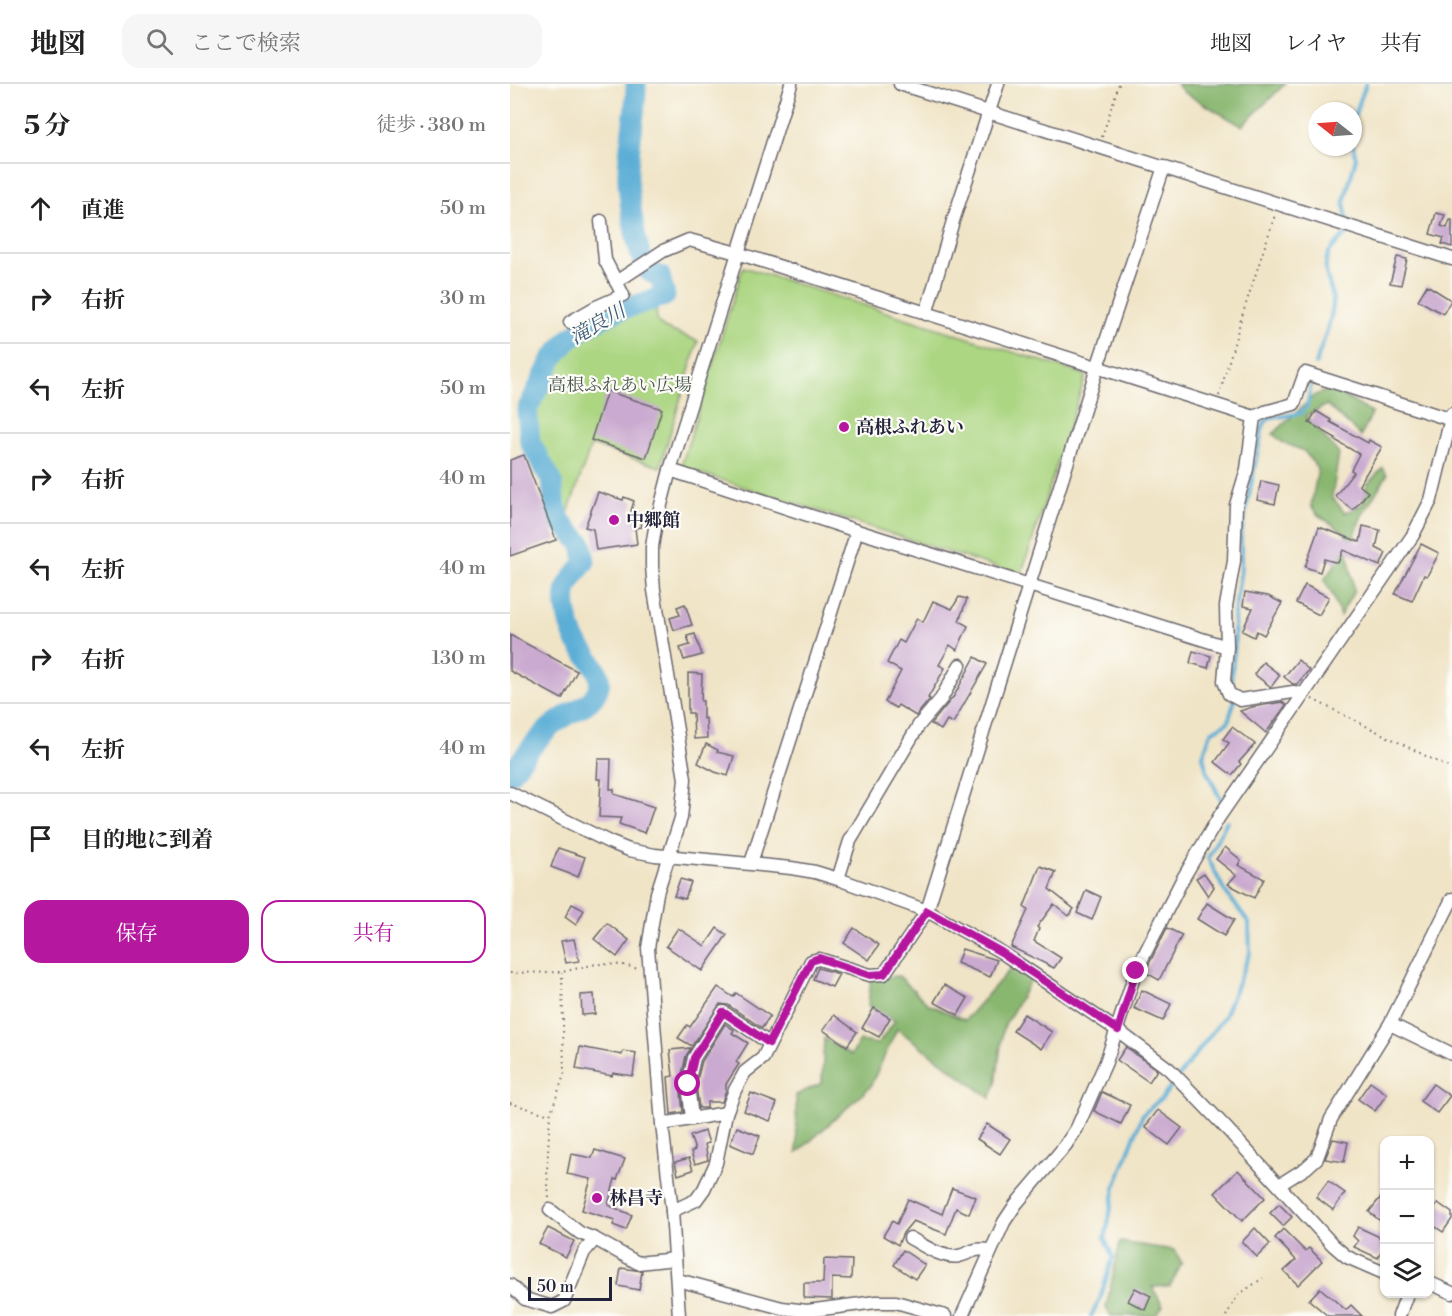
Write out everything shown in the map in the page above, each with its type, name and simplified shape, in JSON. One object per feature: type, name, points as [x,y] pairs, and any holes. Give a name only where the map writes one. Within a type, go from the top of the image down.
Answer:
[{"type":"street","points":[[679,1316],[678,1280],[662,1124],[648,948],[657,893],[681,818],[685,779],[654,590],[652,548],[670,470],[791,84]]},
{"type":"street","points":[[900,84],[1452,259]]},
{"type":"street","points":[[926,314],[953,221],[998,84]]},
{"type":"street","points":[[672,1211],[696,1200],[704,1189],[716,1163],[726,1113],[735,1090],[746,1072],[763,1058],[811,961],[819,958],[870,975],[884,974],[927,911],[1097,368],[1164,167]]},
{"type":"street","points":[[570,322],[623,295],[605,260],[601,221]]},
{"type":"street","points":[[616,282],[665,250],[688,240],[737,253],[1254,417],[1294,404],[1305,373],[1451,416],[1427,511],[1413,535],[1219,817],[1182,880],[1136,971],[1118,1030],[1089,1104],[1077,1128],[1004,1222],[962,1316]]},
{"type":"street","points":[[1254,417],[1248,469],[1236,505],[1234,561],[1226,606],[1227,647],[1224,681],[1234,697],[1293,692],[1304,694]]},
{"type":"street","points":[[670,470],[1227,647]]},
{"type":"street","points":[[751,863],[857,531]]},
{"type":"street","points":[[838,879],[850,841],[919,725],[941,699],[960,665]]},
{"type":"street","points":[[510,793],[629,850],[655,855],[751,863],[815,872],[927,911],[1001,952],[1118,1030],[1169,1069],[1279,1185],[1319,1232],[1347,1257],[1380,1271]]},
{"type":"street","points":[[1279,1185],[1317,1158],[1331,1119],[1390,1024],[1452,898]]},
{"type":"street","points":[[692,1119],[688,1084],[694,1058],[723,1012],[769,1043]]},
{"type":"street","points":[[1390,1024],[1452,1054]]},
{"type":"street","points":[[662,1124],[726,1113]]},
{"type":"street","points":[[550,1210],[580,1233],[638,1263],[675,1259]]},
{"type":"street","points":[[910,1238],[940,1254],[957,1256],[975,1248],[991,1250]]},
{"type":"street","points":[[510,1285],[525,1299],[552,1307],[564,1301],[584,1252],[595,1239]]},
{"type":"street","points":[[678,1280],[782,1308],[807,1311],[876,1302],[896,1302],[945,1316]]},
{"type":"street","points":[[1434,1284],[1452,1293]]},
{"type":"street","points":[[1399,1316],[1405,1298]]},
{"type":"path","points":[[1098,148],[1119,84]]},
{"type":"path","points":[[1217,404],[1242,316],[1279,204]]},
{"type":"path","points":[[1304,694],[1452,769]]},
{"type":"path","points":[[510,974],[562,972],[596,964],[625,965],[649,972]]},
{"type":"path","points":[[550,1210],[547,1171],[550,1115],[564,1075],[562,972]]},
{"type":"path","points":[[510,1103],[550,1115]]},
{"type":"path","points":[[1226,1316],[1238,1295],[1263,1278]]},
{"type":"green space","points":[[1177,84],[1285,84],[1242,126],[1183,92]]},
{"type":"green space","name":"高根ふれあい広場","points":[[743,267],[1086,375],[1021,575],[681,467]]},
{"type":"green space","name":"高根ふれあい広場","points":[[656,306],[657,321],[664,328],[698,341],[660,467],[591,445],[566,519],[558,480],[535,431],[535,415],[539,402],[558,365],[584,334],[607,318]]},
{"type":"green space","points":[[1332,389],[1372,413],[1361,436],[1327,405],[1306,416],[1339,454],[1332,497],[1345,513],[1363,504],[1367,484],[1383,468],[1387,475],[1362,515],[1348,553],[1354,591],[1340,616],[1324,580],[1335,565],[1347,534],[1318,515],[1311,506],[1318,469],[1304,451],[1282,442],[1273,434],[1315,395]]},
{"type":"green space","points":[[1012,967],[1031,979],[1003,1029],[996,1084],[990,1098],[897,1029],[870,1087],[797,1153],[796,1095],[822,1083],[824,1038],[851,1055],[860,1041],[878,1044],[895,1021],[868,1006],[871,978],[899,976],[928,1004],[965,1020]]},
{"type":"green space","points":[[1120,1242],[1174,1250],[1182,1263],[1170,1286],[1152,1287],[1163,1306],[1155,1316],[1111,1316],[1106,1308]]},
{"type":"building","points":[[1436,213],[1445,215],[1441,226],[1447,228],[1452,220],[1452,247],[1442,244],[1444,238],[1430,234]]},
{"type":"building","points":[[1397,257],[1407,259],[1401,285],[1390,283]]},
{"type":"building","points":[[1427,285],[1451,300],[1443,314],[1418,300]]},
{"type":"building","points":[[607,391],[662,409],[646,458],[591,440]]},
{"type":"building","points":[[1316,411],[1331,420],[1330,422],[1368,443],[1369,440],[1382,447],[1359,485],[1368,492],[1353,510],[1335,496],[1354,472],[1351,470],[1359,454],[1309,423]]},
{"type":"building","points":[[524,455],[556,540],[510,556],[510,460]]},
{"type":"building","points":[[1261,481],[1279,485],[1275,504],[1257,500]]},
{"type":"building","name":"中郷館","points":[[598,492],[634,501],[631,511],[639,513],[642,527],[635,528],[637,544],[596,550],[593,529],[585,527]]},
{"type":"building","points":[[1363,526],[1380,530],[1376,548],[1386,553],[1380,566],[1343,550],[1338,563],[1324,559],[1320,572],[1305,567],[1319,527],[1360,542]]},
{"type":"building","points":[[1421,544],[1439,553],[1427,576],[1424,575],[1412,601],[1395,594]]},
{"type":"building","points":[[1305,585],[1329,597],[1319,615],[1296,603]]},
{"type":"building","points":[[1245,592],[1268,596],[1282,603],[1264,635],[1257,631],[1254,637],[1242,631],[1253,608],[1243,606]]},
{"type":"building","points":[[959,597],[967,599],[959,621],[968,626],[957,650],[950,645],[939,665],[945,668],[928,698],[930,699],[916,716],[898,705],[896,708],[885,702],[901,671],[887,663],[899,640],[904,643],[917,618],[923,622],[933,601],[952,609]]},
{"type":"building","points":[[685,604],[692,625],[674,630],[670,618],[680,615],[677,607]]},
{"type":"building","points":[[695,634],[702,655],[684,660],[680,648],[690,645],[687,636]]},
{"type":"building","points":[[510,635],[577,671],[562,699],[510,671]]},
{"type":"building","points":[[1193,651],[1211,656],[1208,668],[1190,663]]},
{"type":"building","points":[[975,657],[987,664],[953,723],[947,720],[941,730],[931,724],[954,696]]},
{"type":"building","points":[[1298,660],[1309,670],[1297,684],[1293,684],[1284,677]]},
{"type":"building","points":[[1263,662],[1280,675],[1271,687],[1254,674]]},
{"type":"building","points":[[688,673],[702,674],[701,701],[703,701],[703,719],[706,718],[707,738],[694,739],[693,713],[688,713]]},
{"type":"building","points":[[1282,702],[1286,705],[1266,733],[1240,711],[1252,707]]},
{"type":"building","points":[[1232,727],[1255,744],[1239,762],[1241,764],[1232,775],[1215,762],[1229,743],[1223,739]]},
{"type":"building","points":[[706,744],[718,750],[717,752],[734,756],[728,776],[698,763]]},
{"type":"building","points":[[598,759],[611,759],[610,789],[614,789],[614,794],[654,807],[645,833],[619,824],[621,818],[599,817],[601,779],[597,779]]},
{"type":"building","points":[[1225,847],[1241,860],[1238,865],[1264,879],[1254,898],[1228,884],[1236,875],[1216,859]]},
{"type":"building","points":[[558,848],[585,857],[578,877],[551,867]]},
{"type":"building","points":[[1040,866],[1056,872],[1049,889],[1074,909],[1069,916],[1054,904],[1037,927],[1039,929],[1034,941],[1061,958],[1054,968],[1011,947],[1028,910],[1024,907]]},
{"type":"building","points":[[1204,873],[1214,887],[1208,896],[1196,878]]},
{"type":"building","points":[[680,879],[691,882],[685,899],[674,896]]},
{"type":"building","points":[[1086,890],[1101,897],[1092,920],[1077,913]]},
{"type":"building","points":[[1207,903],[1234,920],[1224,936],[1197,919]]},
{"type":"building","points":[[572,904],[584,910],[576,925],[565,917]]},
{"type":"building","points":[[607,923],[629,940],[617,957],[594,939]]},
{"type":"building","points":[[678,928],[705,946],[717,928],[727,935],[702,971],[666,946]]},
{"type":"building","points":[[854,928],[879,945],[869,960],[844,943]]},
{"type":"building","points":[[1167,928],[1182,935],[1159,980],[1145,972]]},
{"type":"building","points":[[574,939],[579,961],[566,963],[561,941]]},
{"type":"building","points":[[962,949],[997,960],[990,977],[957,963]]},
{"type":"building","points":[[818,968],[839,974],[832,987],[813,979]]},
{"type":"building","points":[[944,985],[968,998],[958,1015],[934,1002]]},
{"type":"building","points":[[718,987],[733,997],[736,993],[770,1016],[762,1028],[728,1005],[720,1004],[692,1046],[678,1038],[687,1025],[690,1027]]},
{"type":"building","points":[[1142,990],[1171,1004],[1163,1021],[1134,1008]]},
{"type":"building","points":[[594,994],[595,1014],[582,1015],[581,995]]},
{"type":"building","points":[[874,1008],[890,1018],[879,1037],[862,1028]]},
{"type":"building","points":[[1024,1014],[1052,1032],[1041,1049],[1013,1031]]},
{"type":"building","points":[[834,1015],[857,1032],[847,1046],[823,1030]]},
{"type":"building","points":[[725,1024],[734,1030],[732,1033],[748,1043],[736,1062],[739,1064],[726,1084],[722,1102],[707,1102],[707,1108],[699,1108],[696,1084],[702,1061]]},
{"type":"building","points":[[580,1047],[622,1055],[623,1051],[636,1053],[633,1076],[613,1073],[612,1076],[576,1069]]},
{"type":"building","points":[[1126,1047],[1157,1070],[1149,1082],[1117,1060]]},
{"type":"building","points":[[691,1048],[686,1056],[680,1083],[683,1112],[671,1114],[668,1077],[673,1076],[670,1050]]},
{"type":"building","points":[[1370,1082],[1387,1094],[1375,1111],[1358,1099]]},
{"type":"building","points":[[1433,1084],[1450,1096],[1437,1113],[1420,1101]]},
{"type":"building","points":[[1102,1092],[1130,1105],[1121,1124],[1094,1111]]},
{"type":"building","points":[[751,1093],[777,1103],[770,1121],[744,1111]]},
{"type":"building","points":[[1158,1110],[1182,1128],[1169,1145],[1145,1127]]},
{"type":"building","points":[[987,1124],[1010,1139],[1000,1154],[977,1139]]},
{"type":"building","points":[[737,1127],[760,1136],[753,1154],[730,1144]]},
{"type":"building","points":[[705,1131],[709,1143],[705,1144],[708,1160],[695,1164],[691,1152],[695,1150],[690,1136]]},
{"type":"building","points":[[1333,1139],[1348,1142],[1344,1162],[1325,1159]]},
{"type":"building","points":[[595,1150],[625,1159],[617,1180],[615,1179],[608,1205],[632,1215],[626,1230],[613,1225],[615,1220],[582,1210],[591,1179],[567,1174],[571,1154],[592,1158]]},
{"type":"building","points":[[689,1158],[693,1170],[678,1175],[675,1162]]},
{"type":"building","points":[[1238,1170],[1265,1198],[1242,1221],[1215,1193]]},
{"type":"building","points":[[1328,1181],[1345,1193],[1333,1210],[1316,1197]]},
{"type":"building","points":[[952,1188],[976,1197],[969,1214],[956,1208],[946,1234],[913,1221],[903,1233],[898,1245],[883,1236],[892,1221],[897,1224],[908,1199],[942,1214]]},
{"type":"building","points":[[1380,1198],[1380,1221],[1369,1212]]},
{"type":"building","points":[[1438,1203],[1452,1213],[1452,1219],[1443,1232],[1434,1226],[1434,1209]]},
{"type":"building","points":[[1279,1204],[1292,1217],[1283,1226],[1270,1213]]},
{"type":"building","points":[[1358,1227],[1380,1237],[1378,1258],[1354,1247],[1358,1241],[1353,1236]]},
{"type":"building","points":[[548,1228],[574,1241],[566,1257],[539,1244]]},
{"type":"building","points":[[1255,1228],[1270,1244],[1257,1257],[1242,1242]]},
{"type":"building","points":[[1283,1229],[1305,1251],[1309,1248],[1322,1261],[1298,1285],[1284,1271],[1296,1260],[1275,1238]]},
{"type":"building","points":[[903,1250],[925,1265],[915,1279],[894,1265]]},
{"type":"building","points":[[824,1259],[852,1260],[851,1279],[832,1278],[832,1299],[804,1298],[804,1283],[823,1283]]},
{"type":"building","points":[[621,1268],[642,1271],[639,1290],[618,1286]]},
{"type":"building","points":[[1135,1288],[1151,1296],[1145,1310],[1128,1301]]},
{"type":"building","points":[[1320,1288],[1346,1310],[1351,1305],[1362,1316],[1328,1316],[1309,1300]]},
{"type":"waterway","name":"滝良川","points":[[510,774],[546,731],[591,700],[600,682],[596,668],[574,637],[566,606],[568,585],[585,561],[582,544],[561,522],[554,501],[552,481],[530,442],[527,410],[553,358],[569,339],[587,326],[617,311],[665,296],[660,276],[649,271],[644,263],[636,238],[629,193],[628,171],[636,84]]},
{"type":"waterway","points":[[1360,102],[1366,84]]},
{"type":"waterway","points":[[1316,364],[1333,305],[1326,274],[1326,260],[1332,248],[1349,232],[1344,202],[1356,156]]},
{"type":"waterway","points":[[1222,802],[1207,772],[1203,756],[1211,732],[1228,722],[1234,703],[1231,679],[1235,645],[1234,615],[1241,568],[1241,534],[1263,425],[1268,419],[1301,413],[1307,406],[1311,385]]},
{"type":"waterway","points":[[1091,1316],[1100,1299],[1113,1257],[1105,1239],[1115,1187],[1143,1114],[1163,1097],[1224,1017],[1250,953],[1249,923],[1224,890],[1208,858],[1227,821]]},
{"type":"place","name":"高根ふれあい","points":[[844,427]]},
{"type":"place","name":"中郷館","points":[[614,520]]},
{"type":"place","name":"林昌寺","points":[[597,1198]]},
{"type":"route","points":[[688,1084],[694,1058],[723,1012],[769,1043],[811,961],[819,958],[870,975],[884,974],[927,911],[1038,975],[1118,1030],[1136,971]]}]
